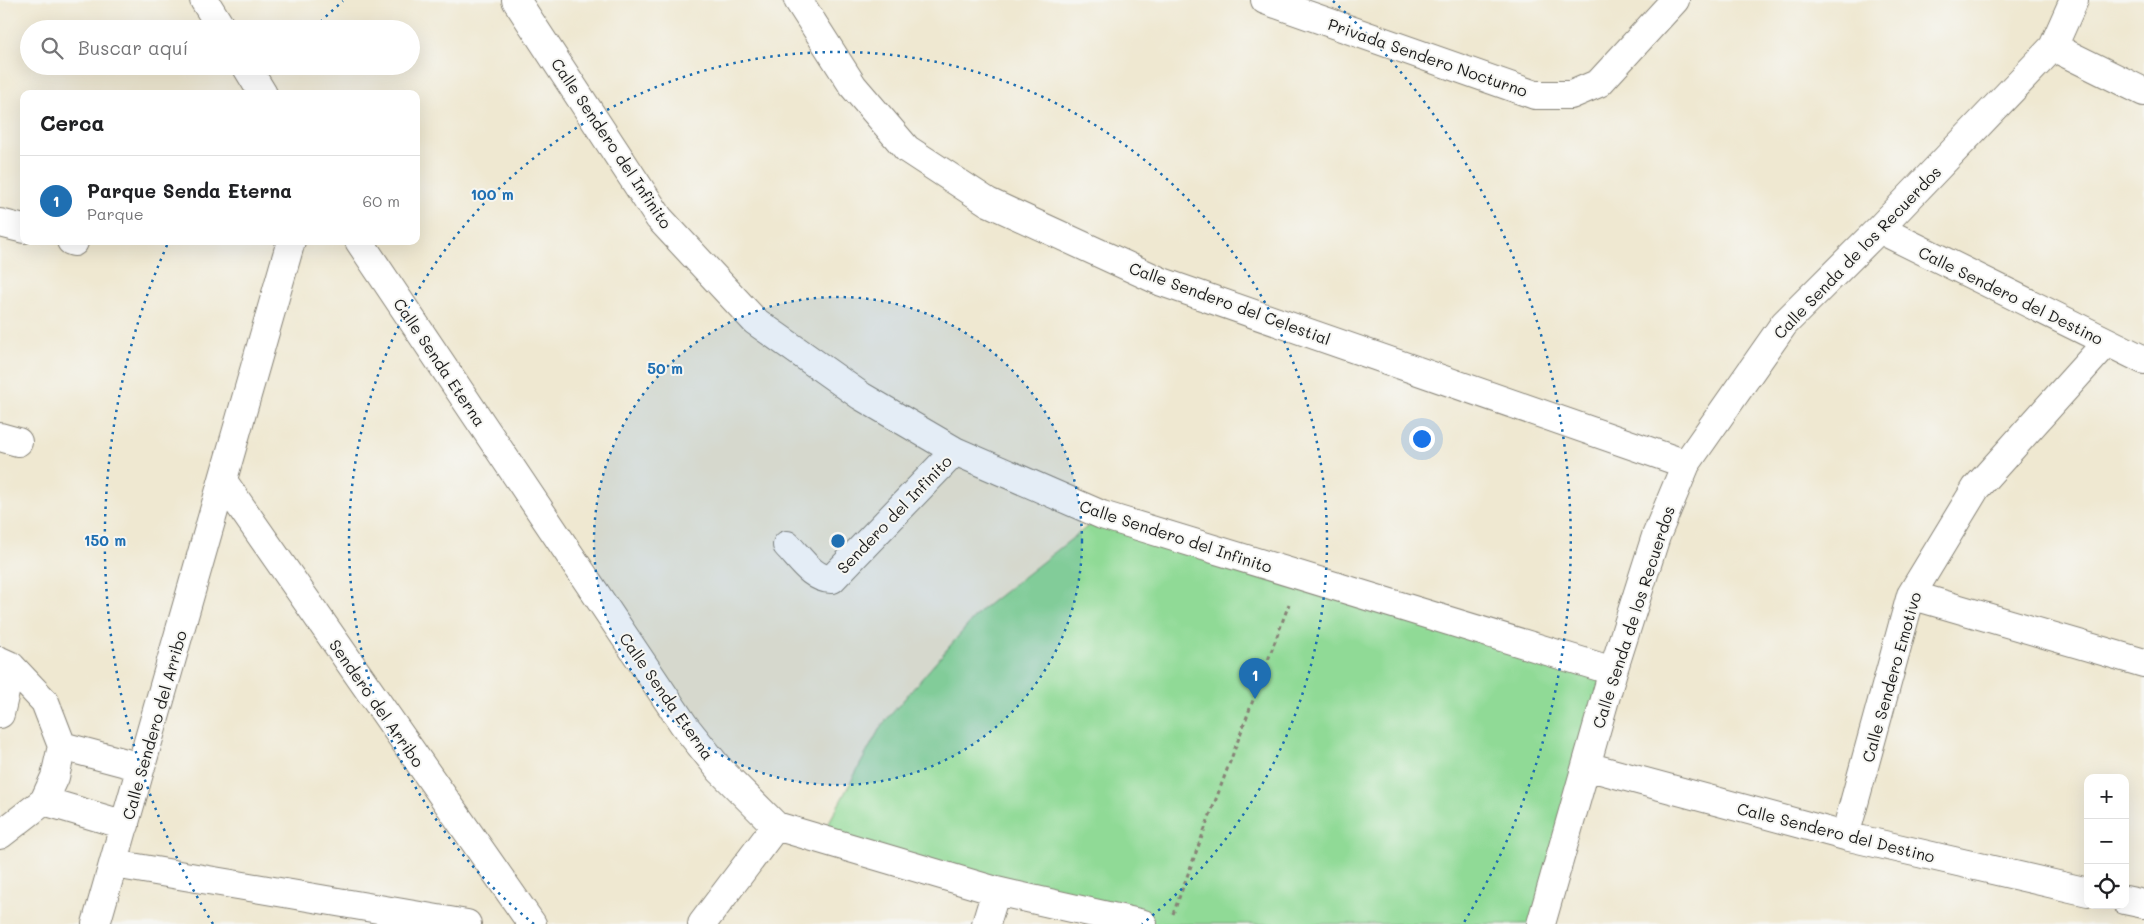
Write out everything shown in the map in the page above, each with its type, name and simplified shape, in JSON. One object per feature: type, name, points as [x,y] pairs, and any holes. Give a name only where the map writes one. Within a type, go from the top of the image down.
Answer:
[{"type":"street","points":[[204,0],[216,20]]},
{"type":"street","name":"Calle Sendero del Infinito","points":[[516,0],[659,218],[754,321],[861,396],[955,450],[1102,515],[1613,672]]},
{"type":"street","name":"Calle Sendero del Celestial","points":[[798,0],[853,86],[907,149],[988,202],[1162,282],[1686,464]]},
{"type":"street","name":"Privada Sendero Nocturno","points":[[1265,0],[1535,95],[1571,95],[1599,83],[1675,0]]},
{"type":"street","name":"Calle Senda de los Recuerdos","points":[[1541,924],[1613,672],[1656,536],[1686,464],[1784,324],[1879,229],[2052,47],[2074,0]]},
{"type":"street","points":[[2052,47],[2144,92]]},
{"type":"street","points":[[251,75],[261,90]]},
{"type":"street","points":[[0,223],[20,228]]},
{"type":"street","name":"Calle Sendero del Destino","points":[[1879,229],[2144,360]]},
{"type":"street","name":"Calle Sendero del Arribo","points":[[96,924],[290,245]]},
{"type":"street","name":"Calle Senda Eterna","points":[[362,245],[684,725],[720,770],[776,826],[996,891],[1143,924]]},
{"type":"street","name":"Calle Sendero Emotivo","points":[[1845,836],[1911,595],[1976,488],[2107,342]]},
{"type":"street","name":"Sendero del Infinito","points":[[787,544],[815,574],[824,580],[832,579],[955,450]]},
{"type":"street","name":"Sendero del Arribo","points":[[223,481],[532,924]]},
{"type":"street","points":[[1911,595],[2144,662]]},
{"type":"street","points":[[0,714],[6,664]]},
{"type":"street","points":[[0,835],[44,801],[55,777],[62,746],[45,702],[6,664]]},
{"type":"street","points":[[62,746],[141,767]]},
{"type":"street","name":"Calle Sendero del Destino","points":[[1586,766],[1845,836],[2084,891]]},
{"type":"street","points":[[44,801],[125,825]]},
{"type":"street","points":[[702,924],[776,826]]},
{"type":"street","points":[[114,864],[467,924]]},
{"type":"street","points":[[986,924],[996,891]]},
{"type":"street","points":[[2129,901],[2144,904]]},
{"type":"path","points":[[1172,915],[1299,576]]},
{"type":"green space","points":[[1102,515],[1613,671],[1541,924],[1143,924],[820,839],[881,726],[980,611]]},
{"type":"place","name":"Parque Senda Eterna","points":[[1255,699]]}]
